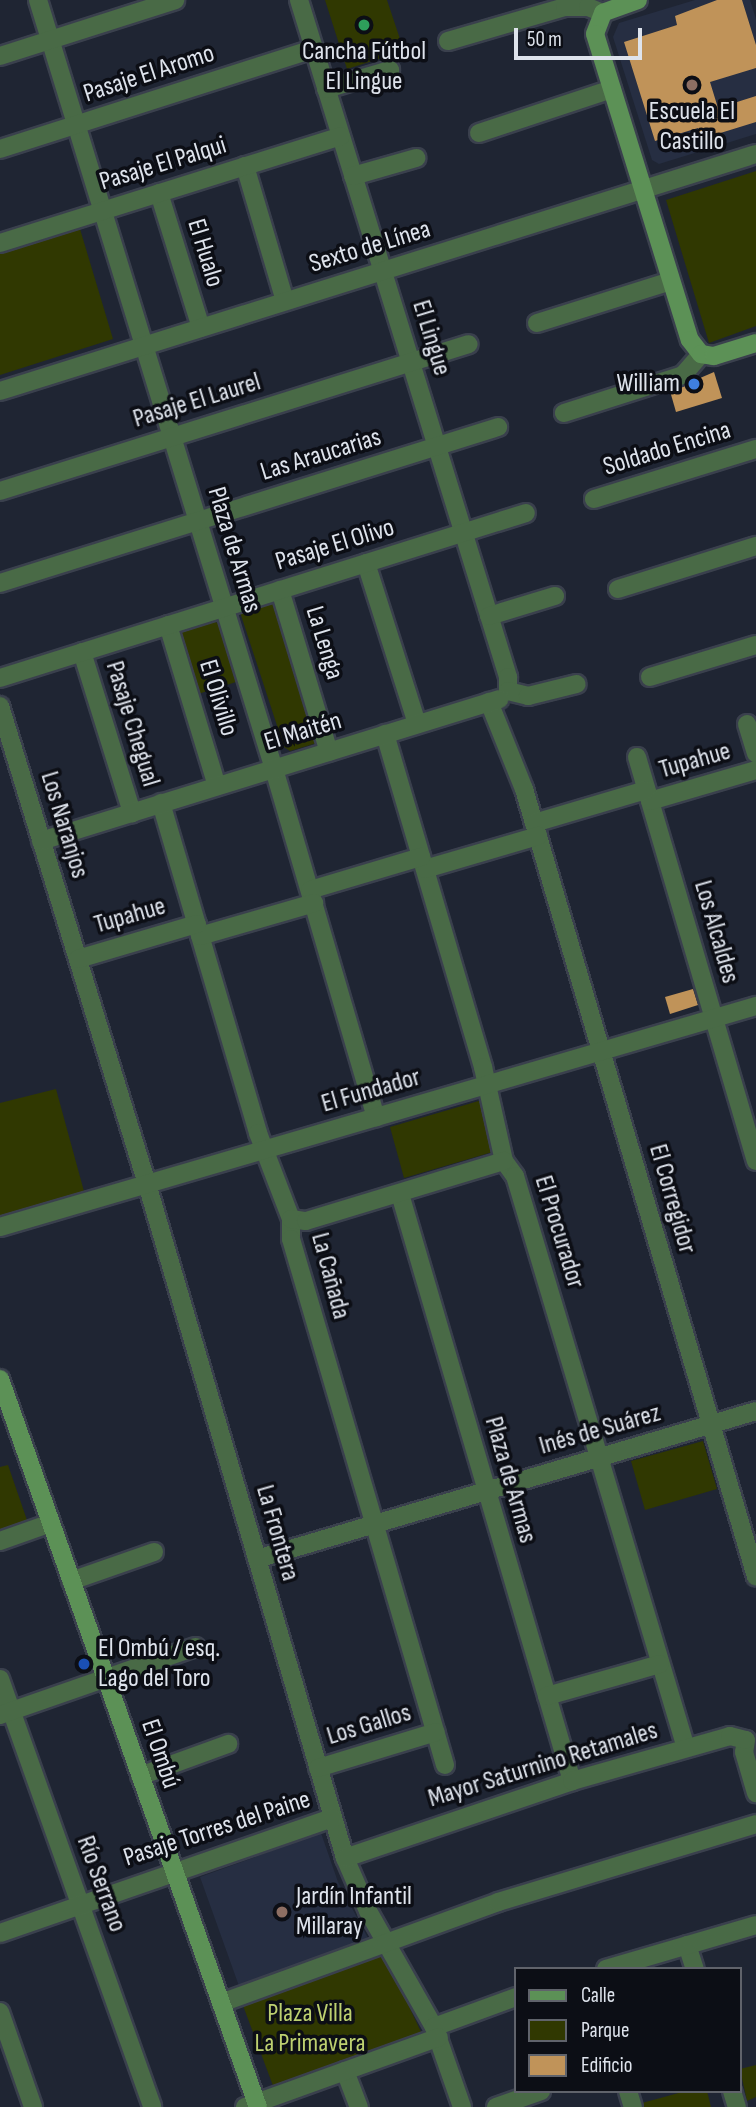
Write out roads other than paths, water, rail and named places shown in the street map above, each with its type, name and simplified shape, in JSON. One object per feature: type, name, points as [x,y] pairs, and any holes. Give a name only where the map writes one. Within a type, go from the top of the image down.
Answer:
[{"type":"street","name":"Plaza de Armas","points":[[38,0],[225,607],[376,1117]]},
{"type":"street","points":[[0,56],[175,0]]},
{"type":"street","name":"El Lingue","points":[[299,0],[489,615],[509,682],[508,691]]},
{"type":"street","points":[[448,41],[572,6],[603,13],[638,0]]},
{"type":"street","points":[[603,13],[595,34],[690,340],[701,354],[713,356],[756,343]]},
{"type":"street","name":"Pasaje El Aromo","points":[[0,149],[314,49]]},
{"type":"street","points":[[326,89],[390,70]]},
{"type":"street","points":[[479,132],[612,89]]},
{"type":"street","name":"Pasaje El Palqui","points":[[0,243],[341,136]]},
{"type":"street","name":"Sexto de Línea","points":[[0,391],[756,154]]},
{"type":"street","points":[[353,176],[416,158]]},
{"type":"street","points":[[245,166],[285,302]]},
{"type":"street","name":"El Hualo","points":[[159,193],[201,328]]},
{"type":"street","points":[[537,323],[671,281]]},
{"type":"street","name":"Pasaje El Laurel","points":[[0,491],[469,344]]},
{"type":"street","points":[[564,413],[683,375],[701,354]]},
{"type":"street","name":"Las Araucarias","points":[[0,583],[498,427]]},
{"type":"street","name":"Soldado Encina","points":[[594,499],[756,449]]},
{"type":"street","name":"Pasaje El Olivo","points":[[0,678],[526,513]]},
{"type":"street","points":[[618,589],[756,546]]},
{"type":"street","points":[[366,563],[417,724]]},
{"type":"street","name":"La Lenga","points":[[280,590],[329,752]]},
{"type":"street","points":[[489,615],[555,596]]},
{"type":"street","name":"El Olivillo","points":[[168,625],[217,786]]},
{"type":"street","points":[[650,677],[756,645]]},
{"type":"street","name":"Pasaje Chegual","points":[[82,652],[132,813]]},
{"type":"street","points":[[508,691],[528,696],[577,684]]},
{"type":"street","name":"El Maitén","points":[[41,841],[489,702],[508,691]]},
{"type":"street","points":[[489,702],[519,771],[536,830]]},
{"type":"street","name":"Los Naranjos","points":[[0,706],[78,959]]},
{"type":"street","points":[[747,724],[756,754]]},
{"type":"street","name":"El Procurador","points":[[385,734],[505,1150],[504,1161],[515,1176],[686,1748]]},
{"type":"street","name":"Los Alcaldes","points":[[637,757],[756,1161]]},
{"type":"street","name":"Tupahue","points":[[78,959],[199,930],[648,796],[756,770]]},
{"type":"street","name":"La Cañada","points":[[161,803],[291,1219],[291,1239],[445,1765]]},
{"type":"street","name":"El Corregidor","points":[[536,830],[756,1577]]},
{"type":"street","name":"La Frontera","points":[[78,959],[345,1858],[387,1945],[437,2032],[462,2107]]},
{"type":"street","name":"El Fundador","points":[[0,1227],[756,1006]]},
{"type":"street","points":[[291,1219],[306,1221],[504,1161]]},
{"type":"street","name":"Plaza de Armas","points":[[400,1194],[572,1781]]},
{"type":"street","name":"El Ombú","points":[[0,1379],[221,2003],[253,2106]]},
{"type":"street","name":"Inés de Suárez","points":[[257,1559],[756,1412]]},
{"type":"street","points":[[0,1541],[51,1523]]},
{"type":"street","points":[[71,1581],[154,1552]]},
{"type":"street","points":[[6,1713],[195,1647]]},
{"type":"street","points":[[547,1696],[660,1664]]},
{"type":"street","name":"Río Serrano","points":[[0,1679],[6,1713],[80,1904],[152,2107]]},
{"type":"street","name":"Los Gallos","points":[[318,1768],[436,1732]]},
{"type":"street","name":"Mayor Saturnino Retamales","points":[[345,1858],[572,1781],[730,1736],[751,1737]]},
{"type":"street","points":[[751,1737],[744,1752],[756,1793]]},
{"type":"street","points":[[140,1776],[228,1744]]},
{"type":"street","name":"Pasaje Torres del Paine","points":[[0,1933],[174,1870],[333,1818]]},
{"type":"street","points":[[221,2003],[542,1888],[756,1824]]},
{"type":"street","points":[[613,1967],[756,1925]]},
{"type":"street","points":[[687,1945],[694,1967]]},
{"type":"street","points":[[253,2106],[345,2071],[514,1998]]},
{"type":"street","points":[[0,2012],[33,2107]]},
{"type":"street","points":[[345,2071],[359,2107]]},
{"type":"street","points":[[496,2107],[535,2093]]},
{"type":"place","name":"Cancha Fútbol El Lingue","points":[[364,25]]},
{"type":"place","name":"Escuela El Castillo","points":[[692,85]]},
{"type":"place","name":"William","points":[[694,384]]},
{"type":"place","name":"El Ombú / esq. Lago del Toro","points":[[84,1664]]},
{"type":"place","name":"Jardín Infantil Millaray","points":[[282,1912]]},
{"type":"park label","name":"Plaza Villa La Primavera","points":[[310,2029]]}]
